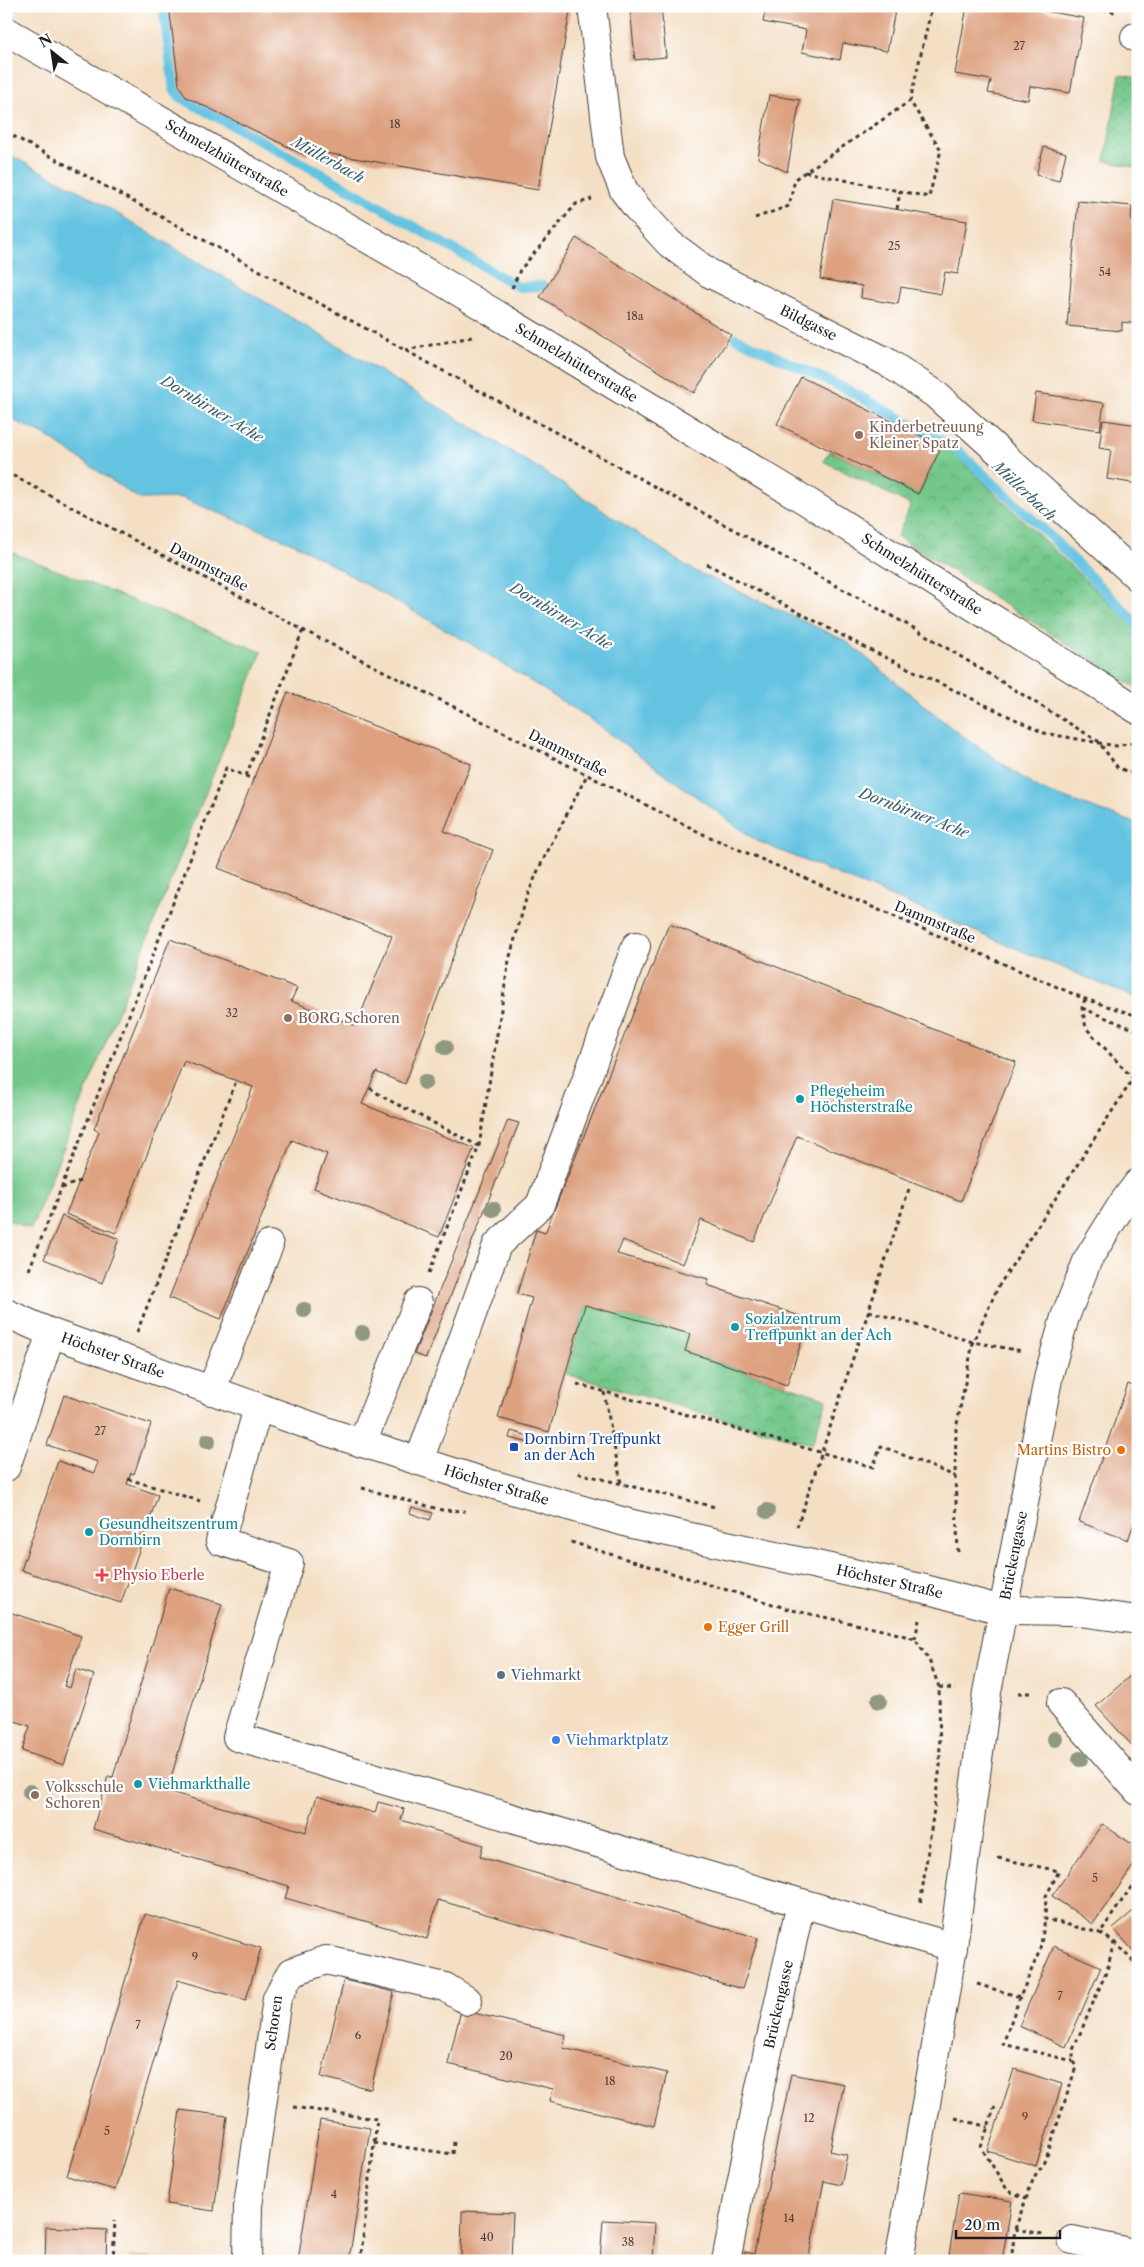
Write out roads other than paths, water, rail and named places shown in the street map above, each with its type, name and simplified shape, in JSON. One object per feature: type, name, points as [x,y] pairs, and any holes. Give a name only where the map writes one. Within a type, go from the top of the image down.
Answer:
[{"type":"street","name":"Bildgasse","points":[[592,6],[610,157],[624,191],[669,243],[709,273],[887,362],[935,394],[1138,577]]},
{"type":"street","name":"Schmelzhütterstraße","points":[[6,30],[436,278],[803,499],[1138,710]]},
{"type":"street","points":[[418,1461],[497,1244],[540,1205],[636,946]]},
{"type":"street","name":"Brückengasse","points":[[899,2261],[954,1947],[987,1692],[1049,1374],[1065,1317],[1088,1258],[1138,1183]]},
{"type":"street","points":[[212,1391],[269,1245]]},
{"type":"street","points":[[362,1444],[418,1302]]},
{"type":"street","name":"Höchster Straße","points":[[6,1313],[51,1333],[362,1444],[632,1524],[925,1589],[1002,1610],[1072,1611],[1138,1620]]},
{"type":"street","points":[[6,1467],[51,1333]]},
{"type":"street","points":[[258,1408],[220,1541],[289,1563],[237,1737],[954,1947]]},
{"type":"street","points":[[1061,1703],[1138,1792]]},
{"type":"street","name":"Brückengasse","points":[[726,2261],[760,2087],[801,1903]]},
{"type":"street","name":"Schoren","points":[[247,2261],[248,2206],[277,1998],[291,1972],[326,1960],[445,1987],[468,2001]]},
{"type":"street","points":[[1072,2240],[1138,2254]]},
{"type":"water","name":"Dornbirner Ache","points":[[6,153],[83,193],[357,357],[548,474],[693,570],[846,641],[953,729],[1039,789],[1138,824],[1138,999],[757,841],[587,717],[471,644],[295,544],[182,498],[139,499],[45,435],[6,417]]},
{"type":"waterway","name":"Müllerbach","points":[[163,6],[174,89],[180,97],[326,176],[519,287],[543,286]]},
{"type":"waterway","name":"Müllerbach","points":[[736,338],[850,391],[957,450],[1044,530],[1138,625]]},
{"type":"place","name":"Kinderbetreuung Kleiner Spatz","points":[[859,435]]},
{"type":"place","name":"BORG Schoren","points":[[288,1018]]},
{"type":"place","name":"Pflegeheim Höchsterstraße","points":[[800,1099]]},
{"type":"place","name":"Sozialzentrum Treffpunkt an der Ach","points":[[735,1327]]},
{"type":"place","name":"Dornbirn Treffpunkt an der Ach","points":[[514,1447]]},
{"type":"place","name":"Martins Bistro","points":[[1121,1450]]},
{"type":"place","name":"Gesundheitszentrum Dornbirn","points":[[89,1532]]},
{"type":"place","name":"Physio Eberle","points":[[102,1575]]},
{"type":"place","name":"Egger Grill","points":[[708,1627]]},
{"type":"place","name":"Viehmarkt","points":[[501,1675]]},
{"type":"place","name":"Viehmarktplatz","points":[[556,1740]]},
{"type":"place","name":"Viehmarkthalle","points":[[138,1784]]},
{"type":"place","name":"Volksschule Schoren","points":[[35,1795]]}]
